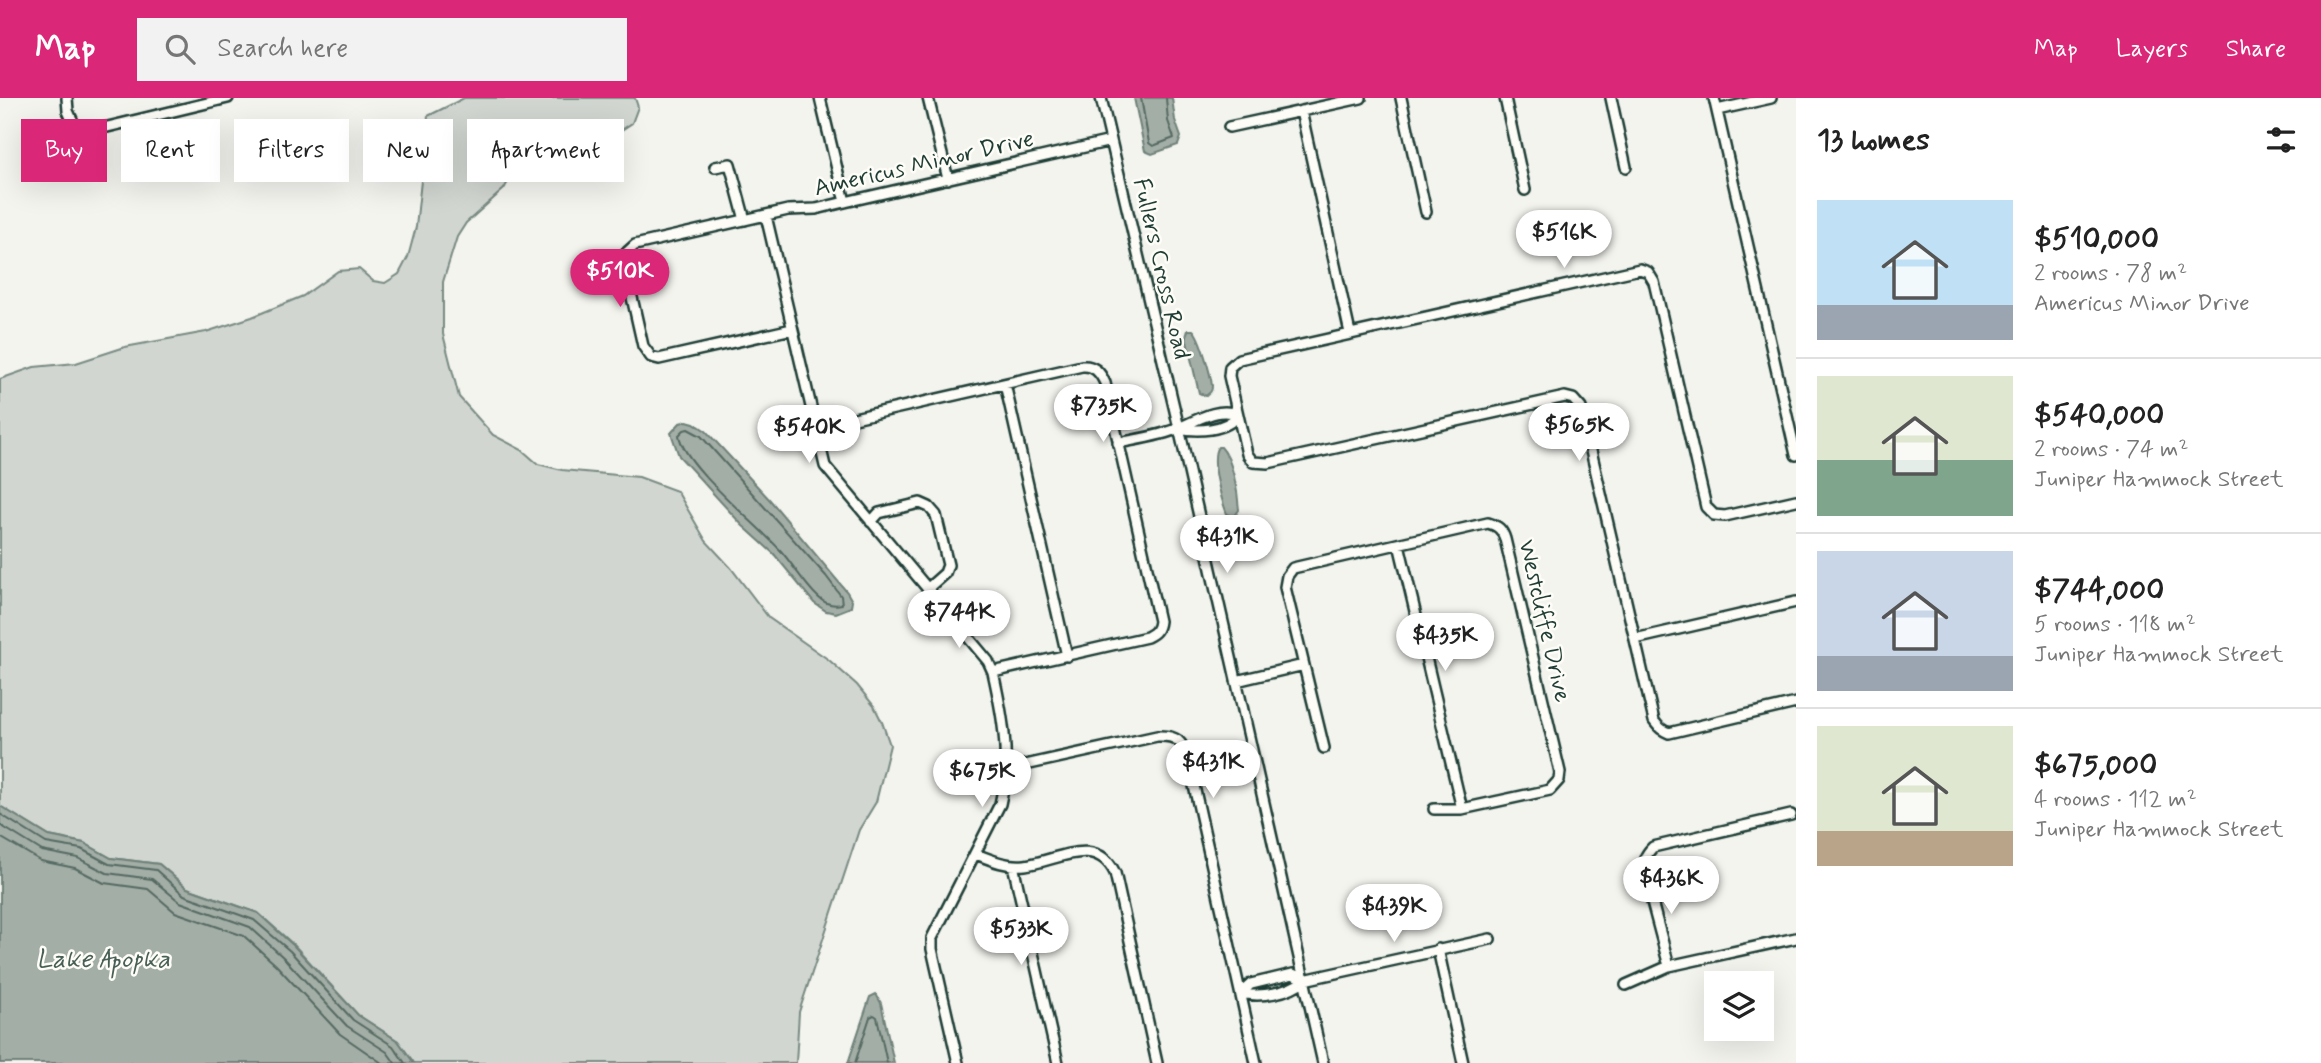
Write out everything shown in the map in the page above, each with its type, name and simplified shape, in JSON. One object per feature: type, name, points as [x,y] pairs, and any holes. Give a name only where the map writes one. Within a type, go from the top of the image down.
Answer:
[{"type":"street","points":[[68,98],[68,111],[75,126],[91,131],[228,98]]},
{"type":"street","points":[[820,98],[845,202]]},
{"type":"street","points":[[928,98],[948,179]]},
{"type":"street","name":"Fullers Cross Road","points":[[1101,98],[1323,1063]]},
{"type":"street","points":[[1229,127],[1361,98]]},
{"type":"street","points":[[1401,98],[1426,212]]},
{"type":"street","points":[[1506,98],[1525,190]]},
{"type":"street","points":[[1611,98],[1626,167]]},
{"type":"street","points":[[1714,98],[1796,455]]},
{"type":"street","points":[[1717,110],[1771,98]]},
{"type":"street","points":[[1301,111],[1350,333]]},
{"type":"street","name":"Americus Minor Drive","points":[[792,329],[659,359],[651,357],[643,346],[624,262],[625,254],[635,245],[745,220],[845,202],[1111,141]]},
{"type":"street","points":[[715,167],[730,164],[745,220]]},
{"type":"street","points":[[766,216],[825,466],[988,661],[993,672],[1007,752],[1007,769],[1000,804],[932,938],[958,1063]]},
{"type":"street","points":[[1796,500],[1725,516],[1714,515],[1706,507],[1656,289],[1648,272],[1640,269],[1238,359],[1230,367],[1229,376],[1247,454],[1253,462],[1268,463],[1565,397],[1573,400],[1581,408],[1654,721],[1660,729],[1669,733],[1796,704]]},
{"type":"street","points":[[815,427],[1082,366],[1088,365],[1100,373],[1159,621],[1158,628],[1147,637],[993,672]]},
{"type":"street","points":[[1005,384],[1067,656]]},
{"type":"street","points":[[1783,402],[1796,399]]},
{"type":"street","points":[[1118,443],[1179,428],[1195,431],[1232,423],[1238,415]]},
{"type":"street","points":[[871,522],[879,513],[920,503],[929,507],[936,515],[948,565],[945,573],[927,589]]},
{"type":"street","name":"Westcliffe Drive","points":[[1324,748],[1285,587],[1287,576],[1293,568],[1488,523],[1496,525],[1502,530],[1508,552],[1560,772],[1559,780],[1550,790],[1462,809],[1434,809]]},
{"type":"street","points":[[1399,544],[1462,809]]},
{"type":"street","points":[[1635,639],[1796,603]]},
{"type":"street","points":[[1236,681],[1304,665]]},
{"type":"street","points":[[1007,769],[1157,736],[1169,736],[1179,741],[1188,760],[1256,1063]]},
{"type":"street","points":[[1669,966],[1644,872],[1646,854],[1653,847],[1791,815]]},
{"type":"street","points":[[976,854],[1013,865],[1025,865],[1081,852],[1093,852],[1109,861],[1115,873],[1157,1063]]},
{"type":"street","points":[[1013,865],[1058,1063]]},
{"type":"street","points":[[1626,985],[1669,966],[1796,938]]},
{"type":"street","points":[[1241,993],[1251,984],[1293,974],[1304,980],[1490,939]]},
{"type":"street","points":[[1438,949],[1463,1063]]},
{"type":"shaded area","points":[[464,98],[635,98],[638,107],[632,123],[624,128],[624,119],[467,119],[467,182],[508,182],[504,189],[466,223],[457,237],[443,282],[443,334],[459,397],[493,435],[522,450],[538,464],[562,470],[639,477],[677,491],[706,541],[731,568],[769,618],[829,660],[857,685],[874,706],[882,722],[890,745],[876,802],[859,830],[799,1012],[796,1063],[414,1063],[398,1041],[358,1015],[295,946],[258,913],[187,888],[159,864],[111,858],[84,843],[49,836],[0,806],[0,379],[34,367],[76,363],[125,347],[206,332],[303,296],[338,271],[359,269],[373,281],[385,283],[399,274],[408,257],[416,227],[421,182],[453,182],[453,119],[428,119],[428,116]]},
{"type":"water","points":[[1134,98],[1172,98],[1181,137],[1178,145],[1152,154],[1145,151]]},
{"type":"water","points":[[1188,330],[1193,330],[1196,334],[1207,365],[1212,386],[1206,396],[1199,393],[1186,337]]},
{"type":"water","points":[[687,421],[706,431],[770,500],[847,592],[852,601],[851,607],[836,613],[826,611],[814,603],[774,554],[742,525],[679,456],[671,433],[680,423]]},
{"type":"water","points":[[1218,447],[1225,452],[1234,477],[1239,510],[1234,517],[1227,514],[1220,490],[1215,460]]},
{"type":"water","name":"Lake Apopka","points":[[0,806],[49,836],[84,843],[111,858],[159,864],[187,888],[258,913],[294,946],[358,1015],[398,1041],[414,1063],[0,1063]]},
{"type":"water","points":[[876,994],[881,1003],[894,1063],[848,1063],[870,997]]}]
